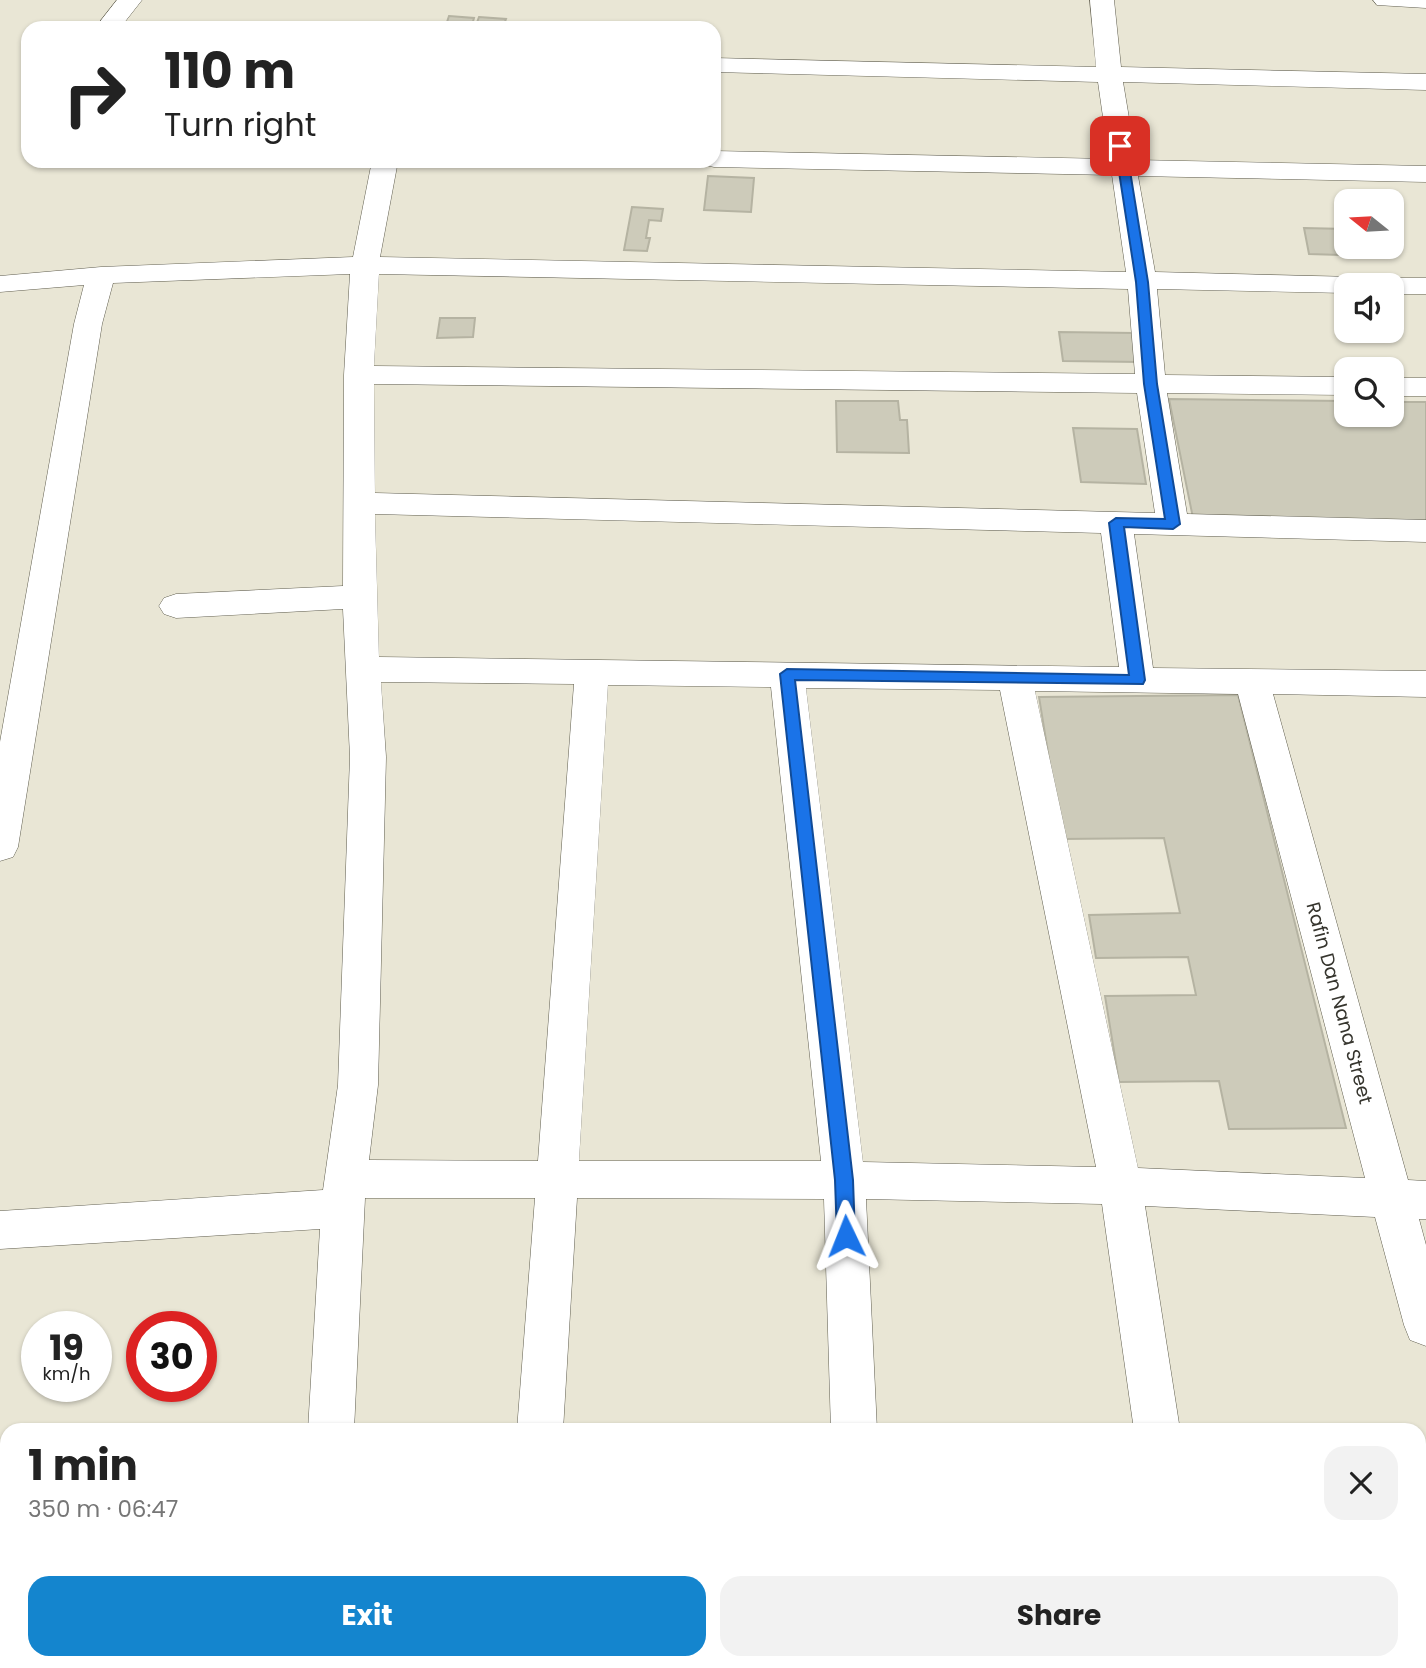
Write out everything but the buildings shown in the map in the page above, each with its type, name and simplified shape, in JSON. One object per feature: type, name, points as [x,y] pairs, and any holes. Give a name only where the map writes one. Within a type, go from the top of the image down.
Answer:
[{"type":"street","points":[[113,21],[130,0]]},
{"type":"street","points":[[1102,0],[1109,74],[1142,282],[1151,384],[1173,524]]},
{"type":"street","points":[[1385,0],[1426,1]]},
{"type":"street","points":[[721,65],[1426,82]]},
{"type":"street","points":[[721,159],[1426,174]]},
{"type":"street","points":[[331,1423],[344,1193],[358,1071],[368,757],[359,597],[359,375],[365,265],[384,168]]},
{"type":"street","points":[[0,284],[101,275],[365,265],[1334,285]]},
{"type":"street","points":[[0,847],[12,702],[88,324],[101,275]]},
{"type":"street","points":[[1404,286],[1426,286]]},
{"type":"street","points":[[359,375],[1334,386]]},
{"type":"street","points":[[1404,387],[1426,387]]},
{"type":"street","points":[[360,503],[1426,531]]},
{"type":"street","points":[[1116,523],[1138,680]]},
{"type":"street","points":[[176,606],[359,597]]},
{"type":"street","points":[[363,669],[1426,684]]},
{"type":"street","points":[[541,1423],[592,672]]},
{"type":"street","points":[[787,674],[844,1180],[854,1423]]},
{"type":"street","points":[[1015,678],[1121,1186],[1156,1423]]},
{"type":"street","name":"Rafin Dan Nana Street","points":[[1252,682],[1410,1200],[1426,1325]]},
{"type":"street","points":[[0,1230],[344,1193],[559,1177],[1121,1186],[1410,1200]]},
{"type":"route","points":[[846,1236],[844,1180],[787,674],[1138,680],[1116,523],[1173,524],[1151,384],[1142,282],[1120,146]]}]
